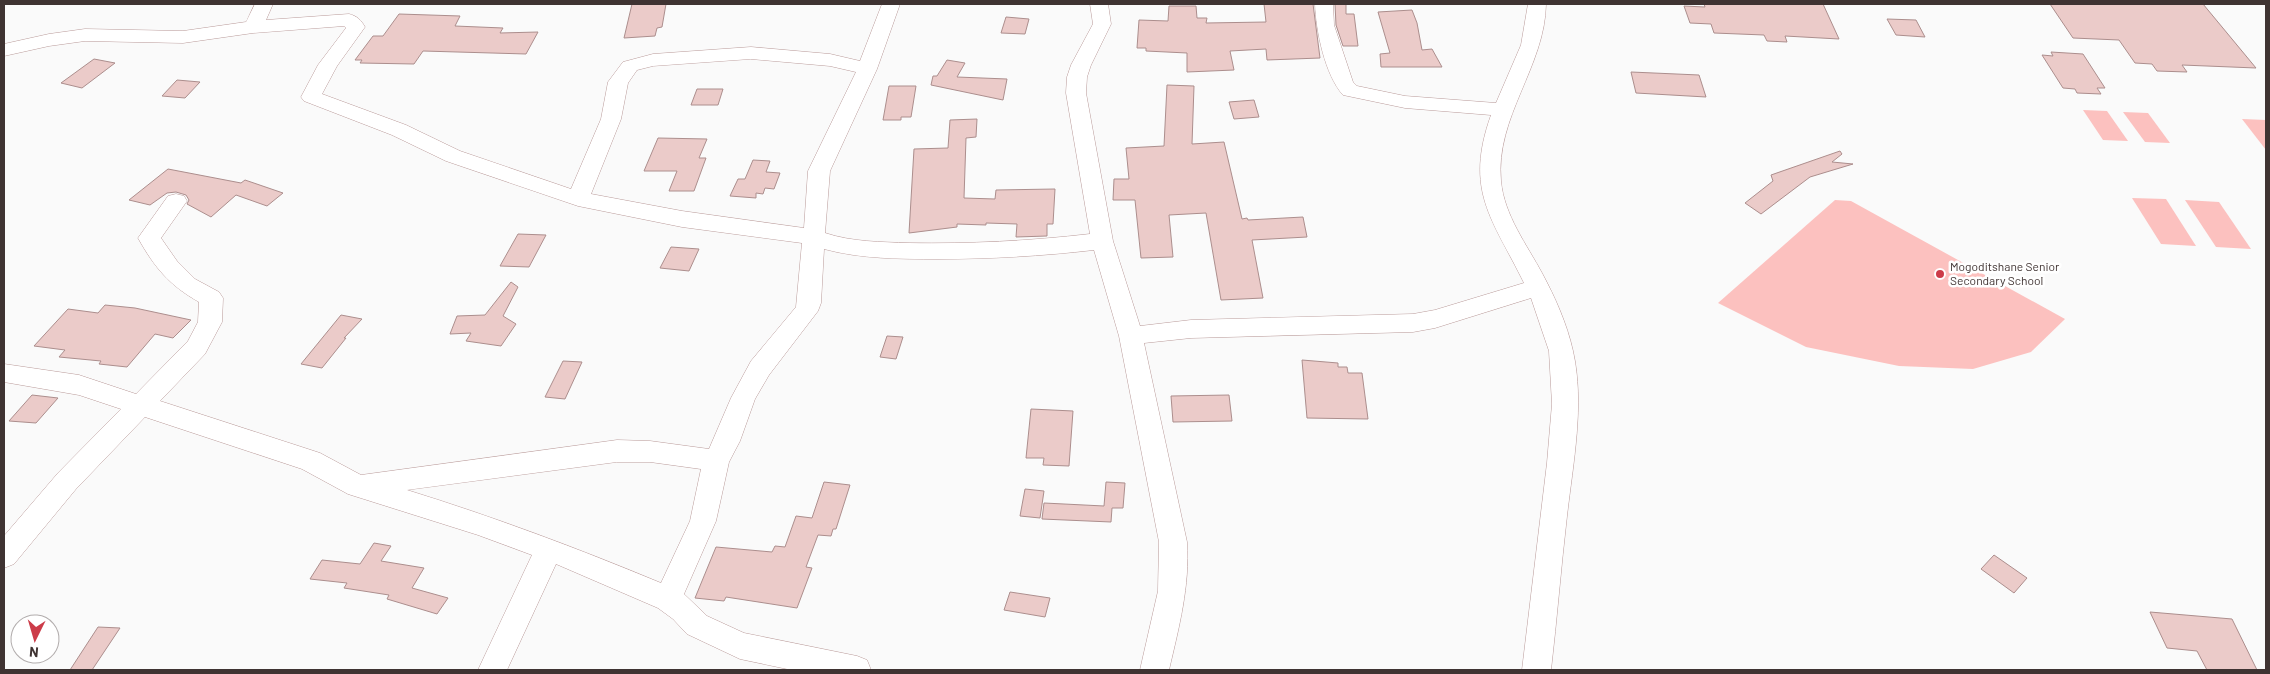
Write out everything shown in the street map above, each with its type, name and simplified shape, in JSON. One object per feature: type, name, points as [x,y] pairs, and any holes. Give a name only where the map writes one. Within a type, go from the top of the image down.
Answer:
[{"type":"street","points":[[253,27],[264,4]]},
{"type":"street","points":[[668,599],[703,521],[716,461],[727,441],[743,398],[760,368],[806,311],[809,302],[819,171],[867,69],[891,4]]},
{"type":"street","points":[[1099,4],[1102,24],[1081,65],[1077,77],[1076,92],[1102,241],[1132,336],[1173,542],[1174,584],[1154,670]]},
{"type":"street","points":[[1324,4],[1325,25],[1344,84],[1350,91],[1405,102],[1504,110]]},
{"type":"street","points":[[1537,4],[1532,43],[1514,83],[1493,147],[1490,182],[1497,206],[1538,287],[1561,352],[1564,382],[1561,451],[1537,670]]},
{"type":"street","points":[[4,50],[49,40],[84,35],[177,37],[253,27],[349,20],[356,27],[328,64],[311,96],[399,130],[453,156],[578,199],[682,219],[814,237],[826,242],[875,250],[990,252],[1102,241]]},
{"type":"street","points":[[578,199],[610,119],[618,82],[630,66],[653,60],[751,53],[830,60],[867,69]]},
{"type":"street","points":[[4,556],[66,481],[139,405],[189,358],[203,337],[210,322],[211,298],[187,285],[169,266],[149,238],[176,201]]},
{"type":"street","points":[[1132,336],[1191,329],[1413,323],[1435,319],[1538,287]]},
{"type":"street","points":[[4,373],[78,385],[311,461],[357,486],[480,524],[549,549],[668,599],[683,610],[697,625],[740,646],[857,670]]},
{"type":"street","points":[[357,486],[583,456],[609,450],[661,452],[716,461]]},
{"type":"street","points":[[492,670],[549,549]]},
{"type":"shaded area","points":[[2083,110],[2107,111],[2128,141],[2103,140]]},
{"type":"shaded area","points":[[2123,112],[2148,113],[2170,143],[2145,142]]},
{"type":"shaded area","points":[[2242,119],[2266,120],[2266,150]]},
{"type":"shaded area","points":[[2132,198],[2166,199],[2196,246],[2161,244]]},
{"type":"shaded area","points":[[1835,200],[1851,201],[2065,319],[2031,352],[1973,369],[1899,366],[1806,347],[1718,303]]},
{"type":"shaded area","points":[[2185,200],[2219,202],[2251,249],[2216,247]]},
{"type":"building","points":[[632,4],[666,4],[662,27],[657,28],[655,36],[624,38]]},
{"type":"building","points":[[1264,4],[1313,4],[1320,58],[1267,60],[1266,49],[1230,51],[1234,70],[1187,72],[1187,53],[1146,51],[1146,48],[1137,48],[1139,20],[1168,21],[1169,6],[1196,6],[1197,18],[1207,18],[1206,23],[1266,22]]},
{"type":"building","points":[[1335,4],[1346,4],[1346,14],[1354,14],[1358,46],[1343,46],[1336,25]]},
{"type":"building","points":[[1704,4],[1823,4],[1839,39],[1785,36],[1787,42],[1767,41],[1764,35],[1714,33],[1711,24],[1690,23],[1684,6],[1705,7]]},
{"type":"building","points":[[2050,4],[2203,4],[2256,68],[2182,65],[2187,72],[2157,71],[2152,64],[2135,63],[2119,40],[2073,38]]},
{"type":"building","points":[[1412,10],[1417,23],[1422,50],[1432,49],[1442,67],[1381,67],[1380,54],[1390,53],[1378,12]]},
{"type":"building","points":[[399,14],[460,16],[455,26],[503,28],[500,33],[538,32],[526,54],[423,51],[414,64],[360,63],[362,60],[355,60],[373,36],[383,36]]},
{"type":"building","points":[[1006,17],[1029,19],[1025,34],[1001,33]]},
{"type":"building","points":[[1887,19],[1916,20],[1925,37],[1896,35]]},
{"type":"building","points":[[2051,52],[2083,54],[2105,88],[2097,88],[2101,94],[2077,93],[2075,89],[2063,88],[2042,55],[2053,56]]},
{"type":"building","points":[[94,59],[115,63],[82,88],[61,83]]},
{"type":"building","points":[[947,60],[965,63],[957,77],[1007,79],[1003,100],[931,85],[933,76],[937,76]]},
{"type":"building","points":[[1631,72],[1699,75],[1706,97],[1636,93]]},
{"type":"building","points":[[177,80],[200,82],[185,98],[162,96]]},
{"type":"building","points":[[1167,85],[1194,86],[1192,144],[1224,142],[1242,219],[1303,217],[1307,237],[1252,240],[1263,298],[1221,300],[1206,213],[1169,215],[1173,257],[1141,258],[1135,200],[1113,200],[1114,179],[1129,179],[1126,148],[1164,146]]},
{"type":"building","points":[[889,86],[916,86],[911,117],[901,117],[901,120],[883,120]]},
{"type":"building","points":[[697,89],[723,89],[718,105],[691,105]]},
{"type":"building","points":[[1254,100],[1259,117],[1234,119],[1229,102]]},
{"type":"building","points":[[977,119],[976,137],[966,138],[964,198],[995,199],[996,190],[1055,189],[1053,224],[1047,224],[1047,236],[1016,237],[1017,224],[986,223],[986,225],[957,224],[957,227],[909,233],[914,149],[948,148],[950,120]]},
{"type":"building","points":[[658,138],[707,139],[699,158],[706,158],[694,191],[669,191],[677,171],[644,171]]},
{"type":"building","points":[[1840,151],[1842,154],[1832,162],[1853,164],[1810,177],[1761,214],[1745,203],[1773,181],[1771,175]]},
{"type":"building","points":[[753,160],[770,161],[766,172],[780,173],[774,189],[765,188],[763,194],[756,193],[756,198],[730,196],[738,179],[745,179]]},
{"type":"building","points":[[168,169],[241,183],[245,180],[283,193],[267,206],[236,195],[211,217],[187,204],[189,200],[186,195],[176,192],[167,193],[150,205],[129,200]]},
{"type":"building","points":[[518,234],[546,235],[529,267],[500,266]]},
{"type":"building","points":[[671,247],[699,249],[689,271],[660,268]]},
{"type":"building","points":[[511,282],[518,287],[503,316],[516,324],[501,346],[466,341],[471,333],[450,334],[457,316],[485,315]]},
{"type":"building","points":[[105,305],[135,308],[191,320],[173,338],[155,334],[127,367],[99,364],[101,361],[59,357],[65,350],[34,346],[68,309],[98,313]]},
{"type":"building","points":[[341,315],[362,319],[344,338],[346,338],[322,368],[301,364]]},
{"type":"building","points":[[887,336],[903,337],[896,359],[880,357]]},
{"type":"building","points":[[1302,360],[1338,363],[1338,367],[1347,367],[1348,373],[1362,373],[1368,419],[1307,418]]},
{"type":"building","points":[[563,361],[582,362],[565,399],[545,397]]},
{"type":"building","points":[[32,395],[58,398],[36,423],[9,421]]},
{"type":"building","points":[[1229,395],[1232,421],[1173,422],[1171,396]]},
{"type":"building","points":[[1031,409],[1073,411],[1069,466],[1043,465],[1044,458],[1026,458]]},
{"type":"building","points":[[824,482],[850,485],[836,529],[833,529],[831,536],[818,535],[806,567],[812,568],[797,608],[726,597],[724,601],[695,598],[716,547],[772,552],[775,546],[785,547],[796,516],[812,518]]},
{"type":"building","points":[[1106,482],[1125,483],[1123,508],[1112,508],[1111,522],[1042,519],[1044,503],[1104,506]]},
{"type":"building","points":[[1025,489],[1044,491],[1040,518],[1020,516]]},
{"type":"building","points":[[374,543],[391,546],[381,561],[424,568],[412,588],[448,598],[437,614],[387,599],[389,595],[344,588],[347,583],[310,579],[322,560],[360,564]]},
{"type":"building","points":[[1994,555],[2027,578],[2014,593],[1981,569]]},
{"type":"building","points":[[1010,592],[1050,598],[1045,617],[1004,610]]},
{"type":"building","points":[[2150,612],[2232,619],[2257,670],[2207,670],[2197,651],[2167,648]]},
{"type":"building","points":[[98,627],[120,628],[92,670],[70,670]]},
{"type":"place","name":"Mogoditshane Senior Secondary School","points":[[1940,274]]}]
